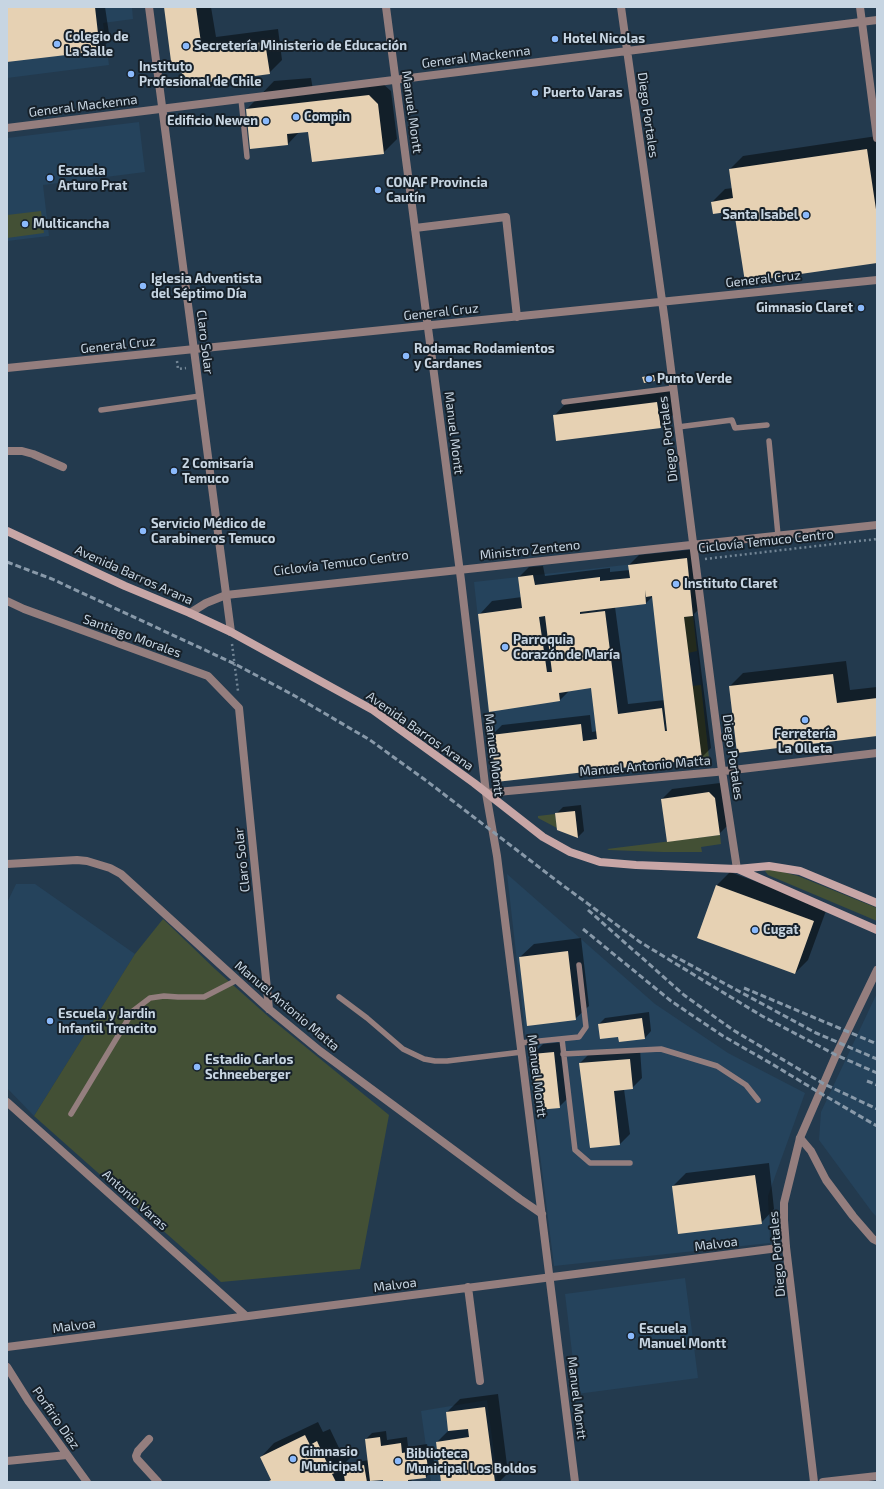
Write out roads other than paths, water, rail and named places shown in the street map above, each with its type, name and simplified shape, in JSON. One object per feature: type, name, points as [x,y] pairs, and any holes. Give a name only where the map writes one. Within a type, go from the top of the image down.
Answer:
[{"type":"main road","name":"Avenida Barros Arana","points":[[7,531],[125,586],[231,632],[373,710],[543,837],[563,849],[584,858],[600,862],[623,864],[737,868],[769,866],[800,871],[877,903]]},
{"type":"main road","name":"Avenida Barros Arana","points":[[737,868],[877,930]]},
{"type":"street","name":"Claro Solar","points":[[149,7],[231,632]]},
{"type":"street","name":"Manuel Montt","points":[[386,7],[459,570],[486,793],[497,856],[575,1482]]},
{"type":"street","name":"Diego Portales","points":[[621,7],[663,302],[722,771],[737,868]]},
{"type":"street","points":[[860,7],[877,138]]},
{"type":"street","name":"General Mackenna","points":[[7,128],[877,20]]},
{"type":"street","points":[[415,228],[506,217],[517,316]]},
{"type":"street","name":"General Cruz","points":[[7,368],[877,280]]},
{"type":"street","points":[[7,451],[34,454],[63,467]]},
{"type":"street","name":"Ministro Zenteno","points":[[190,613],[206,603],[226,595],[877,525]]},
{"type":"street","name":"Santiago Morales","points":[[7,601],[24,609],[208,676],[240,708]]},
{"type":"street","name":"Claro Solar","points":[[240,708],[269,1009]]},
{"type":"street","name":"Manuel Antonio Matta","points":[[486,793],[722,771],[877,753]]},
{"type":"street","name":"Manuel Antonio Matta","points":[[7,864],[77,860],[98,863],[121,874],[269,1009],[320,1051],[542,1214]]},
{"type":"street","name":"Diego Portales","points":[[814,1482],[786,1247],[784,1203],[800,1138],[836,1056],[877,970]]},
{"type":"street","name":"Antonio Varas","points":[[7,1102],[246,1316]]},
{"type":"street","points":[[800,1138],[811,1151],[826,1180],[873,1239],[877,1241]]},
{"type":"street","name":"Malvoa","points":[[7,1347],[786,1247]]},
{"type":"street","points":[[468,1287],[480,1380]]},
{"type":"street","name":"Porfirio Díaz","points":[[7,1367],[29,1402],[87,1482]]},
{"type":"street","points":[[149,1439],[138,1451],[136,1456],[158,1482]]},
{"type":"street","points":[[7,1461],[67,1455]]},
{"type":"street","points":[[823,1482],[877,1476]]},
{"type":"lane","points":[[241,99],[247,157]]},
{"type":"lane","points":[[564,402],[674,388]]},
{"type":"lane","points":[[101,410],[200,396]]},
{"type":"lane","points":[[678,427],[732,420],[735,428],[767,425]]},
{"type":"lane","points":[[769,441],[778,536]]},
{"type":"lane","points":[[339,997],[403,1049],[424,1059],[447,1061],[562,1039],[580,1037],[586,1027],[580,965]]},
{"type":"lane","points":[[71,1114],[133,1011],[150,998],[164,996],[204,996],[237,980]]},
{"type":"lane","points":[[562,1039],[575,1150],[590,1163],[630,1163]]},
{"type":"lane","points":[[563,1054],[661,1049],[717,1066],[746,1084],[758,1100]]},
{"type":"railway","points":[[7,562],[52,579],[235,664],[295,696],[370,740],[640,942],[762,1016],[836,1055],[877,1073]]},
{"type":"railway","points":[[588,910],[684,995],[733,1030],[824,1084],[877,1109]]},
{"type":"railway","points":[[583,929],[671,1001],[723,1036],[877,1126]]},
{"type":"railway","points":[[672,955],[816,1033],[877,1059]]},
{"type":"railway","points":[[744,988],[877,1044]]},
{"type":"railway","points":[[867,1081],[877,1085]]},
{"type":"place","name":"Hotel Nicolas","points":[[555,39]]},
{"type":"place","name":"Colegio de La Salle","points":[[57,44]]},
{"type":"place","name":"Secretería Ministerio de Educación","points":[[186,46]]},
{"type":"place","name":"Instituto Profesional de Chile","points":[[131,74]]},
{"type":"place","name":"Puerto Varas","points":[[535,93]]},
{"type":"place","name":"Compin","points":[[296,117]]},
{"type":"place","name":"Edificio Newen","points":[[266,121]]},
{"type":"place","name":"Escuela Arturo Prat","points":[[50,178]]},
{"type":"place","name":"CONAF Provincia Cautín","points":[[378,190]]},
{"type":"place","name":"Santa Isabel","points":[[806,215]]},
{"type":"place","name":"Multicancha","points":[[25,224]]},
{"type":"place","name":"Iglesia Adventista del Séptimo Día","points":[[143,286]]},
{"type":"place","name":"Gimnasio Claret","points":[[861,308]]},
{"type":"place","name":"Rodamac Rodamientos y Cardanes","points":[[406,356]]},
{"type":"place","name":"Punto Verde","points":[[649,379]]},
{"type":"place","name":"2 Comisaría Temuco","points":[[174,471]]},
{"type":"place","name":"Servicio Médico de Carabineros Temuco","points":[[143,531]]},
{"type":"place","name":"Instituto Claret","points":[[676,584]]},
{"type":"place","name":"Parroquia Corazón de María","points":[[505,647]]},
{"type":"place","name":"Ferretería La Olleta","points":[[805,720]]},
{"type":"place","name":"Cugat","points":[[755,930]]},
{"type":"place","name":"Escuela y Jardin Infantil Trencito","points":[[50,1021]]},
{"type":"place","name":"Estadio Carlos Schneeberger","points":[[197,1067]]},
{"type":"place","name":"Escuela Manuel Montt","points":[[631,1336]]},
{"type":"place","name":"Gimnasio Municipal","points":[[293,1459]]},
{"type":"place","name":"Biblioteca Municipal Los Boldos","points":[[398,1461]]}]
